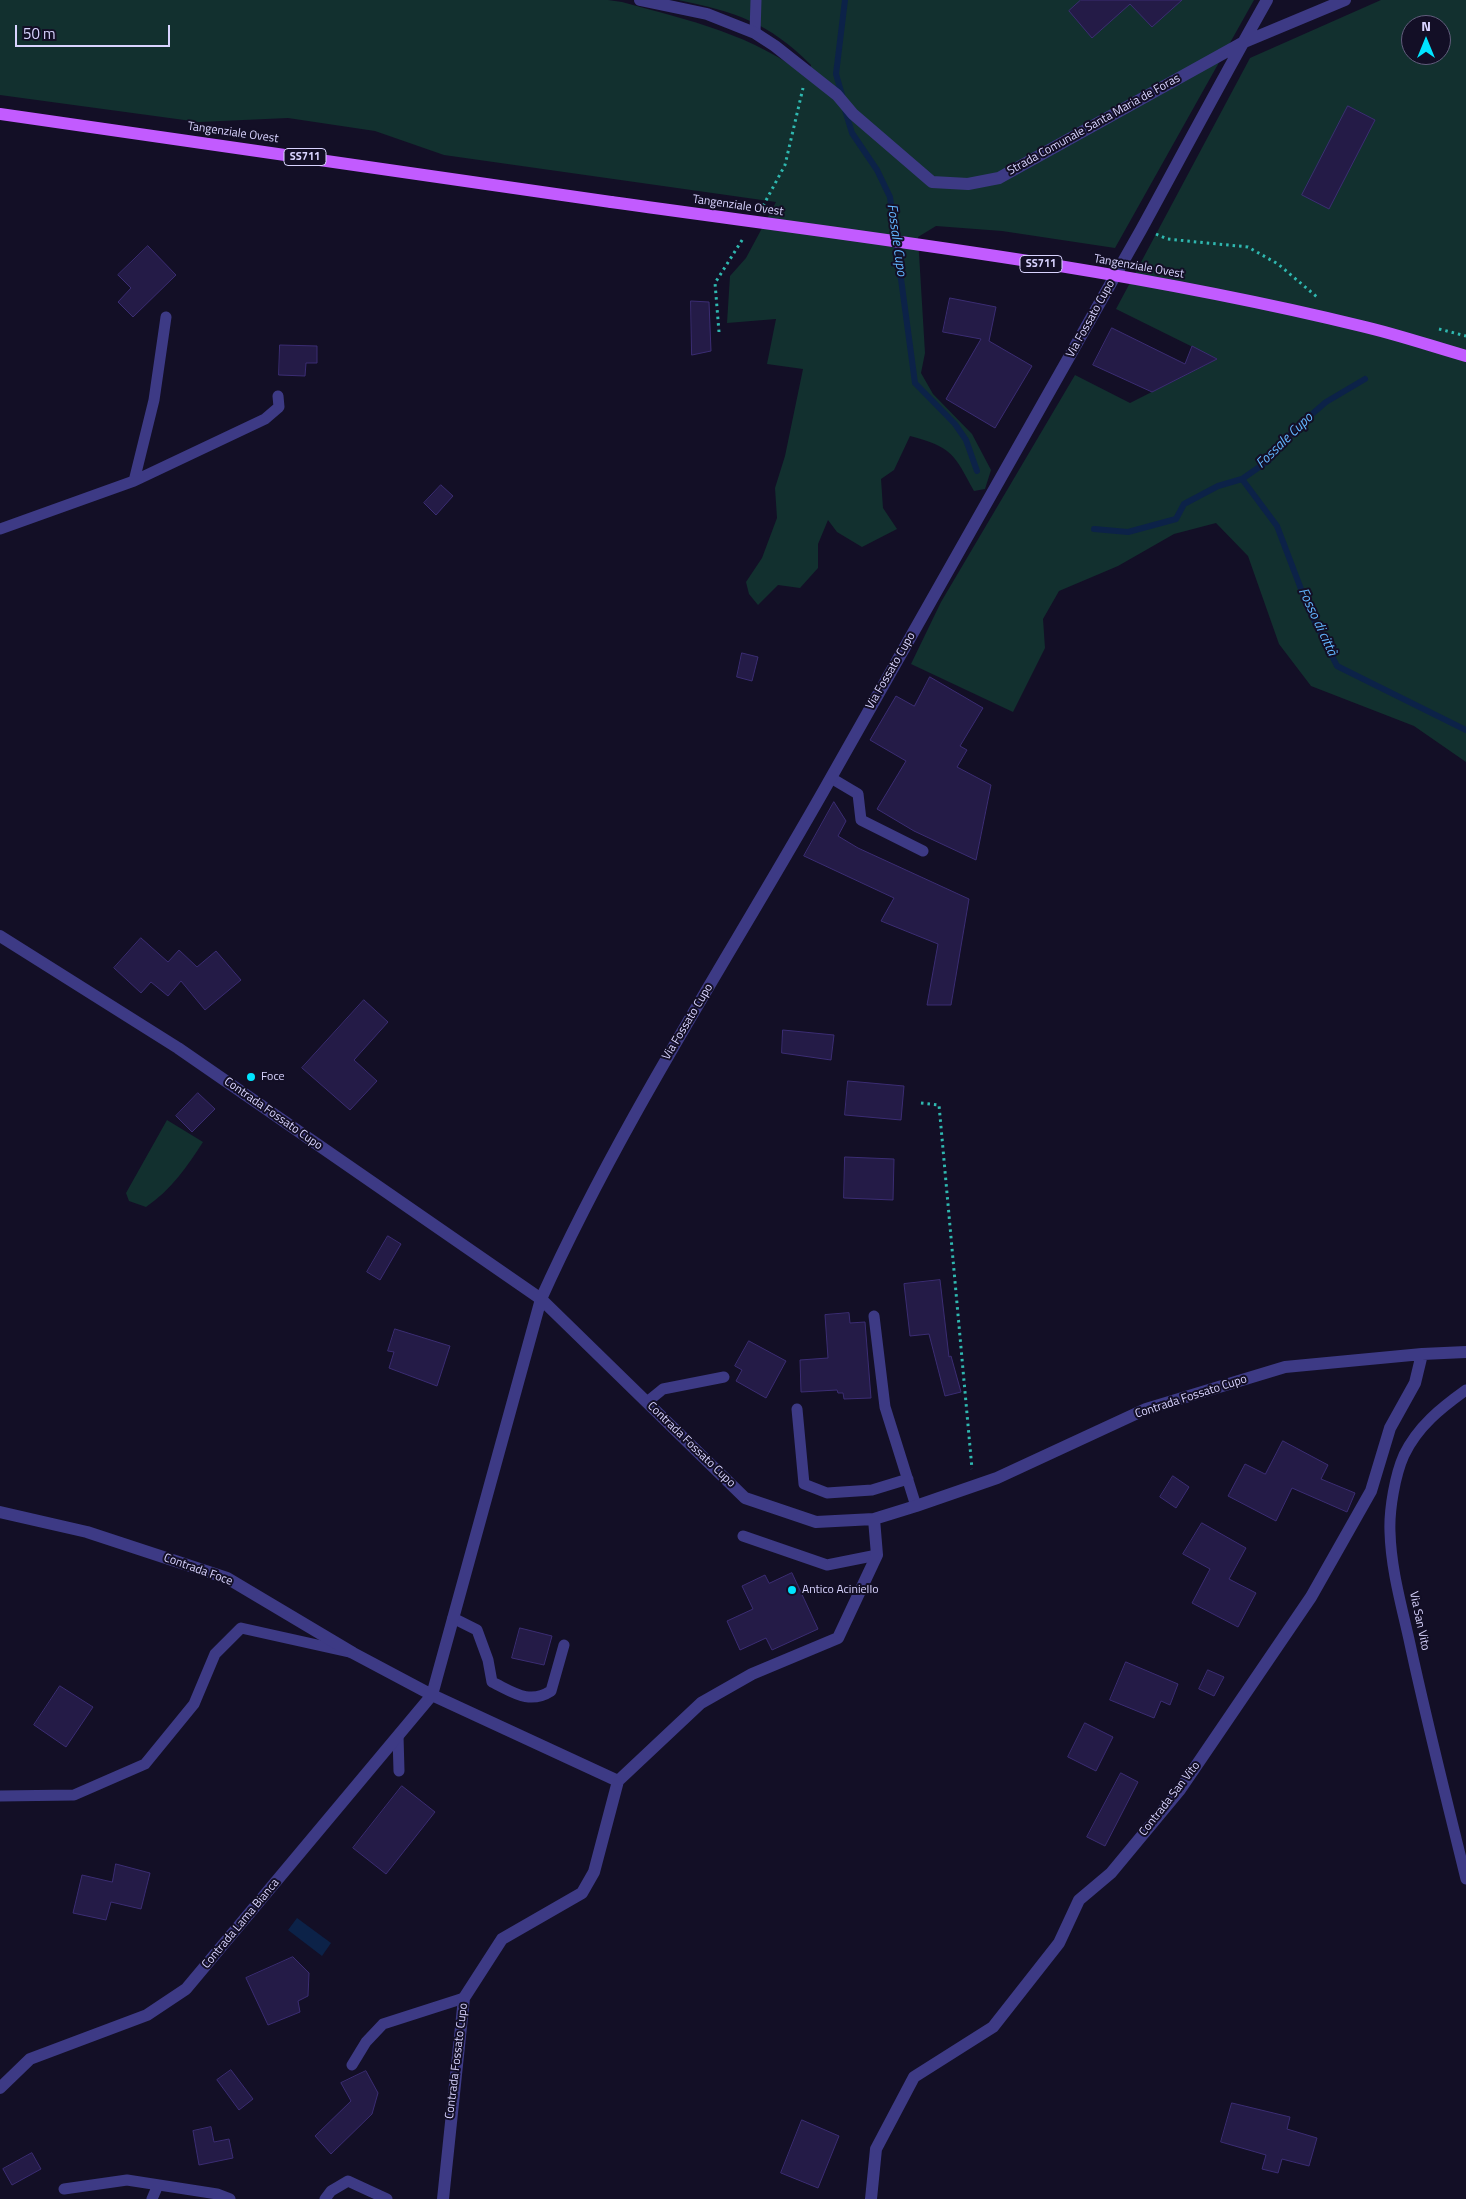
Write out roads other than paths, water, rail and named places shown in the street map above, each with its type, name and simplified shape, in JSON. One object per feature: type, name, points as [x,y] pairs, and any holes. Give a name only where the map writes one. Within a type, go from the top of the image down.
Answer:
[{"type":"main road","name":"Tangenziale Ovest","points":[[0,114],[986,254],[1198,290],[1362,326],[1466,356]]},
{"type":"street","name":"Strada Comunale Santa Maria de Foras","points":[[640,0],[707,14],[755,33],[808,70],[837,95],[853,114],[932,182],[968,184],[999,178],[1242,44],[1345,0]]},
{"type":"street","name":"Via Fossato Cupo","points":[[541,1299],[568,1240],[650,1084],[762,898],[831,778],[1142,229],[1267,0]]},
{"type":"street","name":"Contrada Fossato Cupo","points":[[0,936],[178,1048],[541,1299],[745,1498],[816,1522],[874,1518],[916,1506],[997,1478],[1146,1409],[1285,1367],[1422,1354],[1466,1352]]},
{"type":"street","points":[[432,1695],[541,1299]]},
{"type":"street","name":"Contrada San Vito","points":[[871,2199],[876,2149],[914,2077],[993,2027],[1059,1943],[1079,1900],[1111,1873],[1179,1792],[1311,1597],[1371,1491],[1390,1428],[1415,1383],[1422,1354]]},
{"type":"street","name":"Contrada Foce","points":[[0,1512],[88,1532],[227,1578],[353,1653],[432,1695],[618,1781]]},
{"type":"street","points":[[618,1781],[701,1703],[752,1674],[838,1638],[877,1555],[874,1518]]},
{"type":"street","name":"Contrada Lama Bianca","points":[[0,2088],[30,2058],[147,2015],[186,1989],[432,1695]]},
{"type":"street","name":"Contrada Fossato Cupo","points":[[443,2199],[464,1998],[502,1939],[582,1893],[594,1872],[618,1781]]},
{"type":"lane","points":[[755,33],[756,0]]},
{"type":"lane","points":[[134,480],[154,400],[166,317]]},
{"type":"lane","points":[[0,529],[134,480],[265,419],[279,407],[278,396]]},
{"type":"lane","points":[[831,778],[858,794],[861,820],[923,851]]},
{"type":"lane","points":[[874,1316],[885,1407],[916,1506]]},
{"type":"lane","points":[[647,1402],[663,1389],[724,1377]]},
{"type":"lane","name":"Via San Vito","points":[[1466,1390],[1438,1410],[1418,1431],[1404,1456],[1393,1498],[1390,1531],[1392,1560],[1421,1696],[1466,1879]]},
{"type":"lane","points":[[796,1409],[804,1484],[827,1493],[872,1490],[908,1479]]},
{"type":"lane","points":[[743,1536],[827,1565],[877,1555]]},
{"type":"lane","points":[[453,1618],[477,1630],[488,1660],[492,1682],[528,1698],[541,1697],[551,1691],[564,1645]]},
{"type":"lane","points":[[0,1796],[74,1794],[145,1764],[194,1704],[215,1654],[241,1628],[353,1653]]},
{"type":"lane","points":[[398,1736],[400,1771]]},
{"type":"lane","points":[[352,2065],[366,2042],[383,2024],[464,1998]]},
{"type":"lane","points":[[64,2189],[126,2180],[217,2194],[230,2199]]},
{"type":"lane","points":[[325,2199],[332,2191],[348,2181],[387,2199]]},
{"type":"lane","points":[[152,2199],[158,2185]]},
{"type":"water","points":[[297,1918],[331,1943],[322,1956],[288,1930]]},
{"type":"waterway","name":"Fossale Cupo","points":[[842,95],[836,74],[845,0]]},
{"type":"waterway","name":"Fossale Cupo","points":[[845,110],[852,133],[877,170],[890,197],[915,383],[955,424],[966,440],[977,471]]},
{"type":"waterway","name":"Fossale Cupo","points":[[1094,529],[1128,532],[1176,519],[1184,504],[1218,486],[1242,479],[1268,461],[1297,427],[1326,402],[1365,379]]},
{"type":"waterway","name":"Fosso di città","points":[[1242,479],[1277,526],[1309,610],[1337,666],[1466,730]]},
{"type":"place","name":"Foce","points":[[251,1077]]},
{"type":"place","name":"Antico Aciniello","points":[[792,1590]]}]
